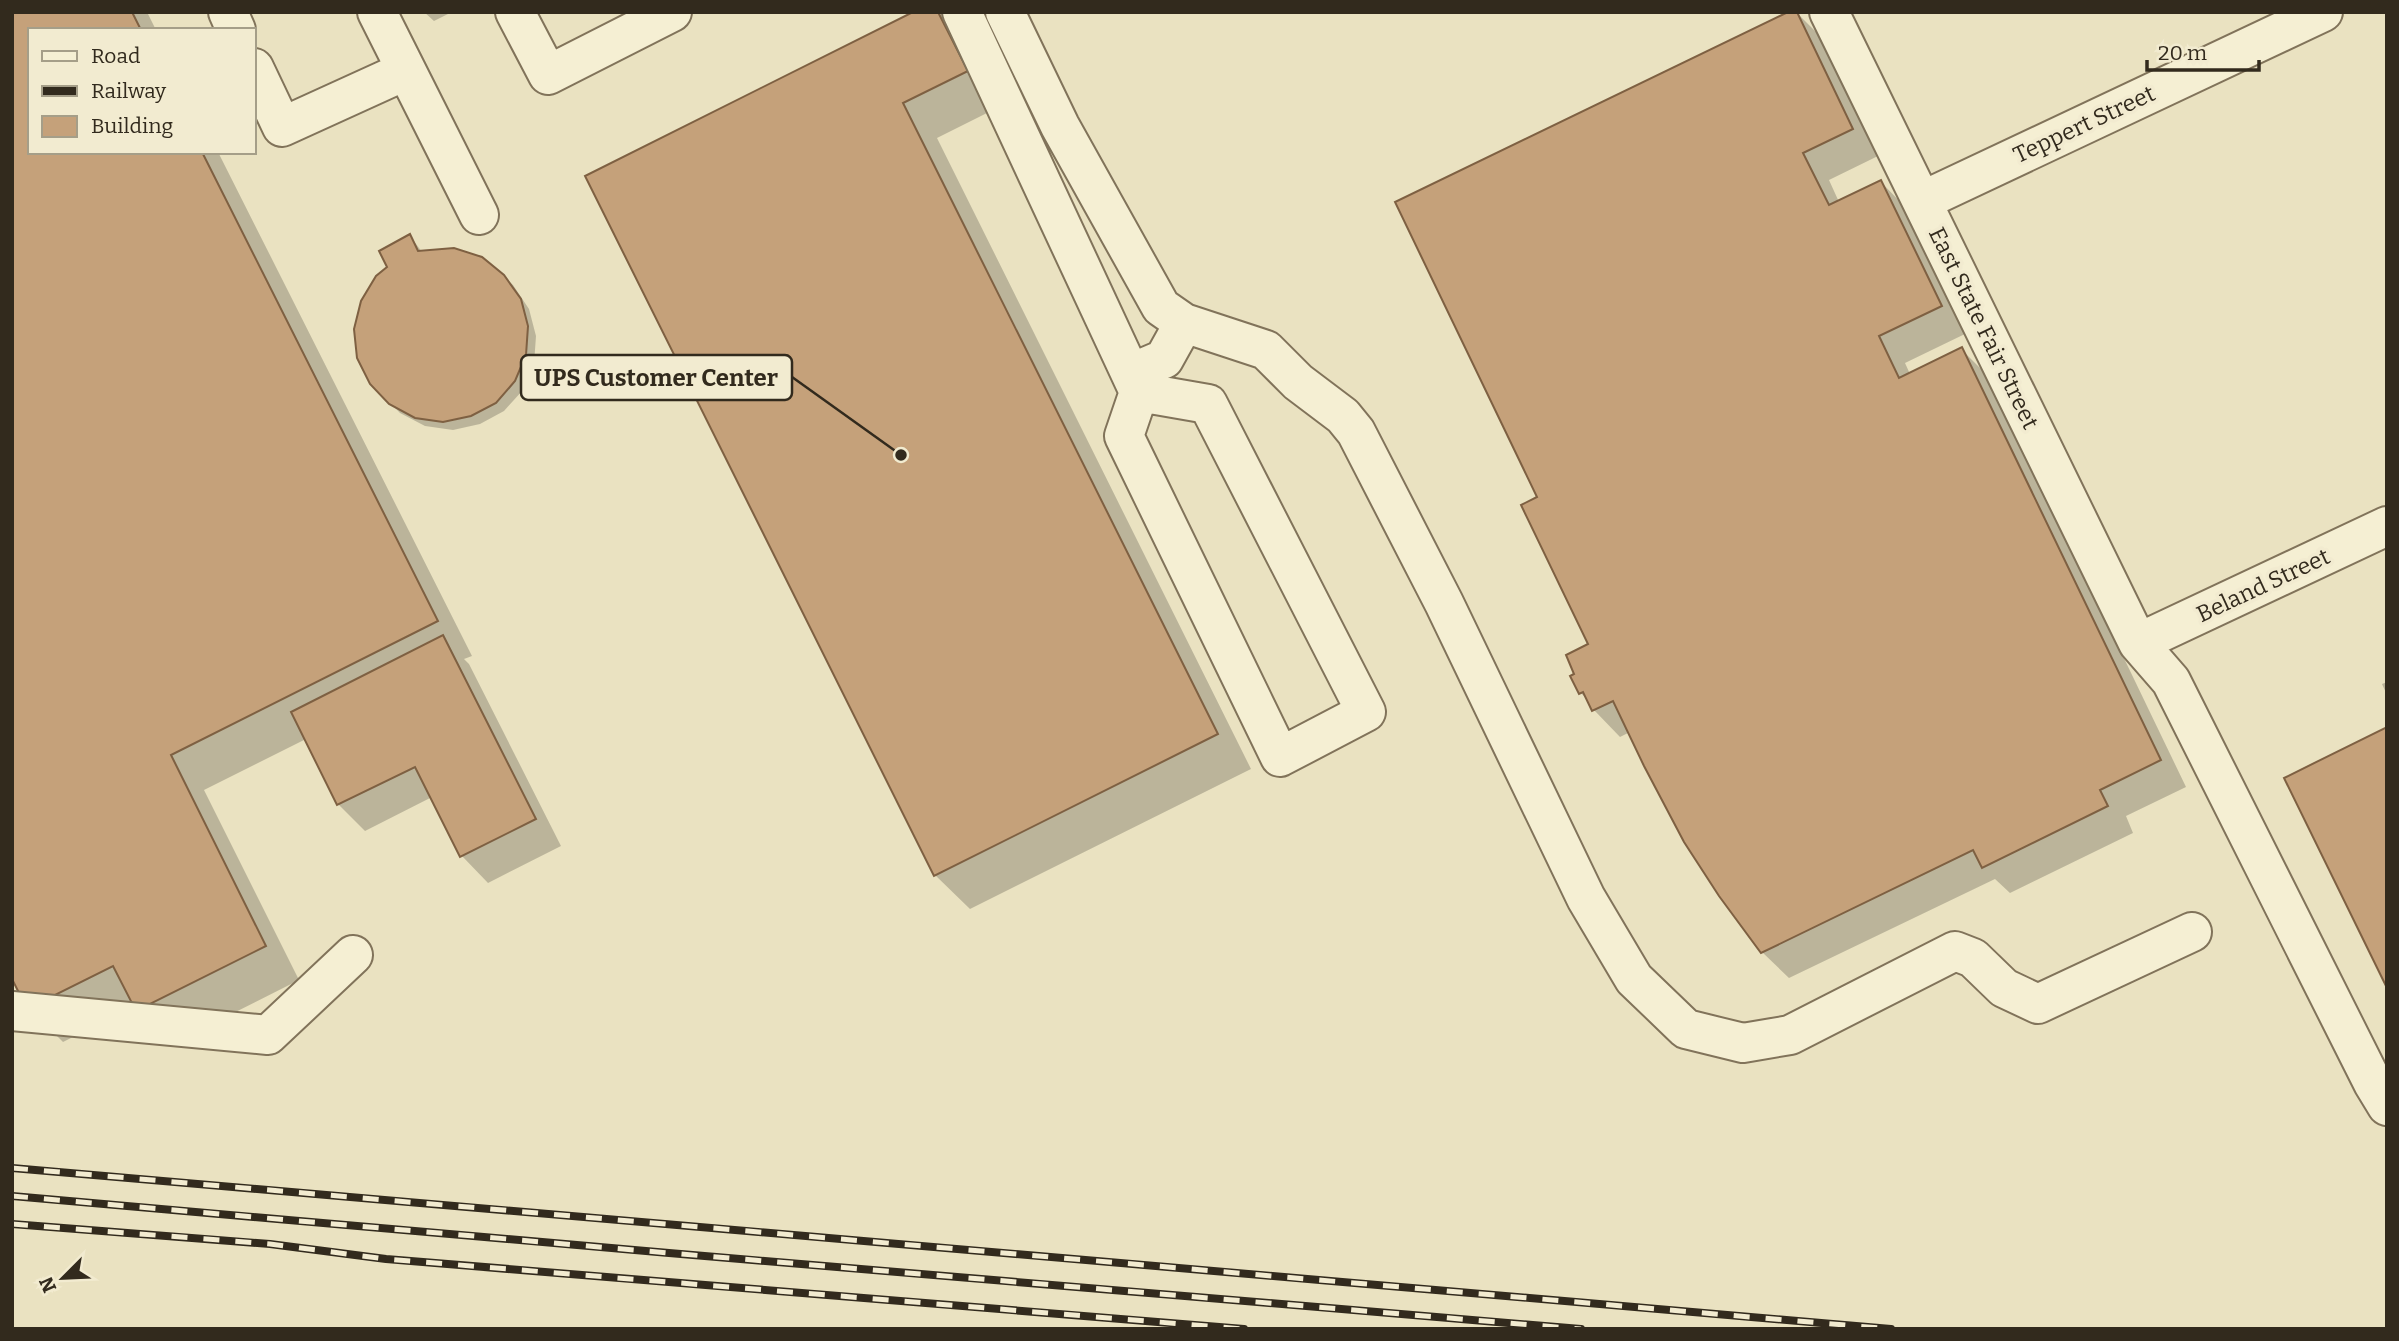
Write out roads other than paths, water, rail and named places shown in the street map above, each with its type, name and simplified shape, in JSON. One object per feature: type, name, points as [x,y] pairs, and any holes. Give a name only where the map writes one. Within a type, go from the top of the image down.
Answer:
[{"type":"street","points":[[228,12],[235,28]]},
{"type":"street","points":[[377,12],[479,215]]},
{"type":"street","points":[[515,12],[548,75],[671,12]]},
{"type":"street","points":[[962,12],[1135,383],[1124,436],[1280,757],[1366,712],[1208,404],[1135,383]]},
{"type":"street","points":[[1005,12],[1060,126],[1161,307],[1184,323],[1266,350],[1298,382],[1343,416],[1356,432],[1444,603],[1586,898],[1634,979],[1686,1029],[1743,1043],[1790,1035],[1955,951],[1973,958],[2004,988],[2038,1004],[2192,932]]},
{"type":"street","name":"East State Fair Street","points":[[1829,12],[2138,643],[2171,681],[2387,1106]]},
{"type":"street","name":"Teppert Street","points":[[1922,201],[2323,12]]},
{"type":"street","points":[[256,72],[282,127],[405,71]]},
{"type":"street","points":[[1135,383],[1164,359],[1184,323]]},
{"type":"street","name":"Beland Street","points":[[2138,643],[2387,526]]},
{"type":"street","points":[[12,1011],[268,1035],[353,956]]},
{"type":"railway","points":[[12,1168],[1891,1329]]},
{"type":"railway","points":[[12,1196],[1581,1329]]},
{"type":"railway","points":[[12,1224],[270,1244],[386,1259],[1244,1329]]},
{"type":"place","name":"UPS Customer Center","points":[[901,455]]}]
